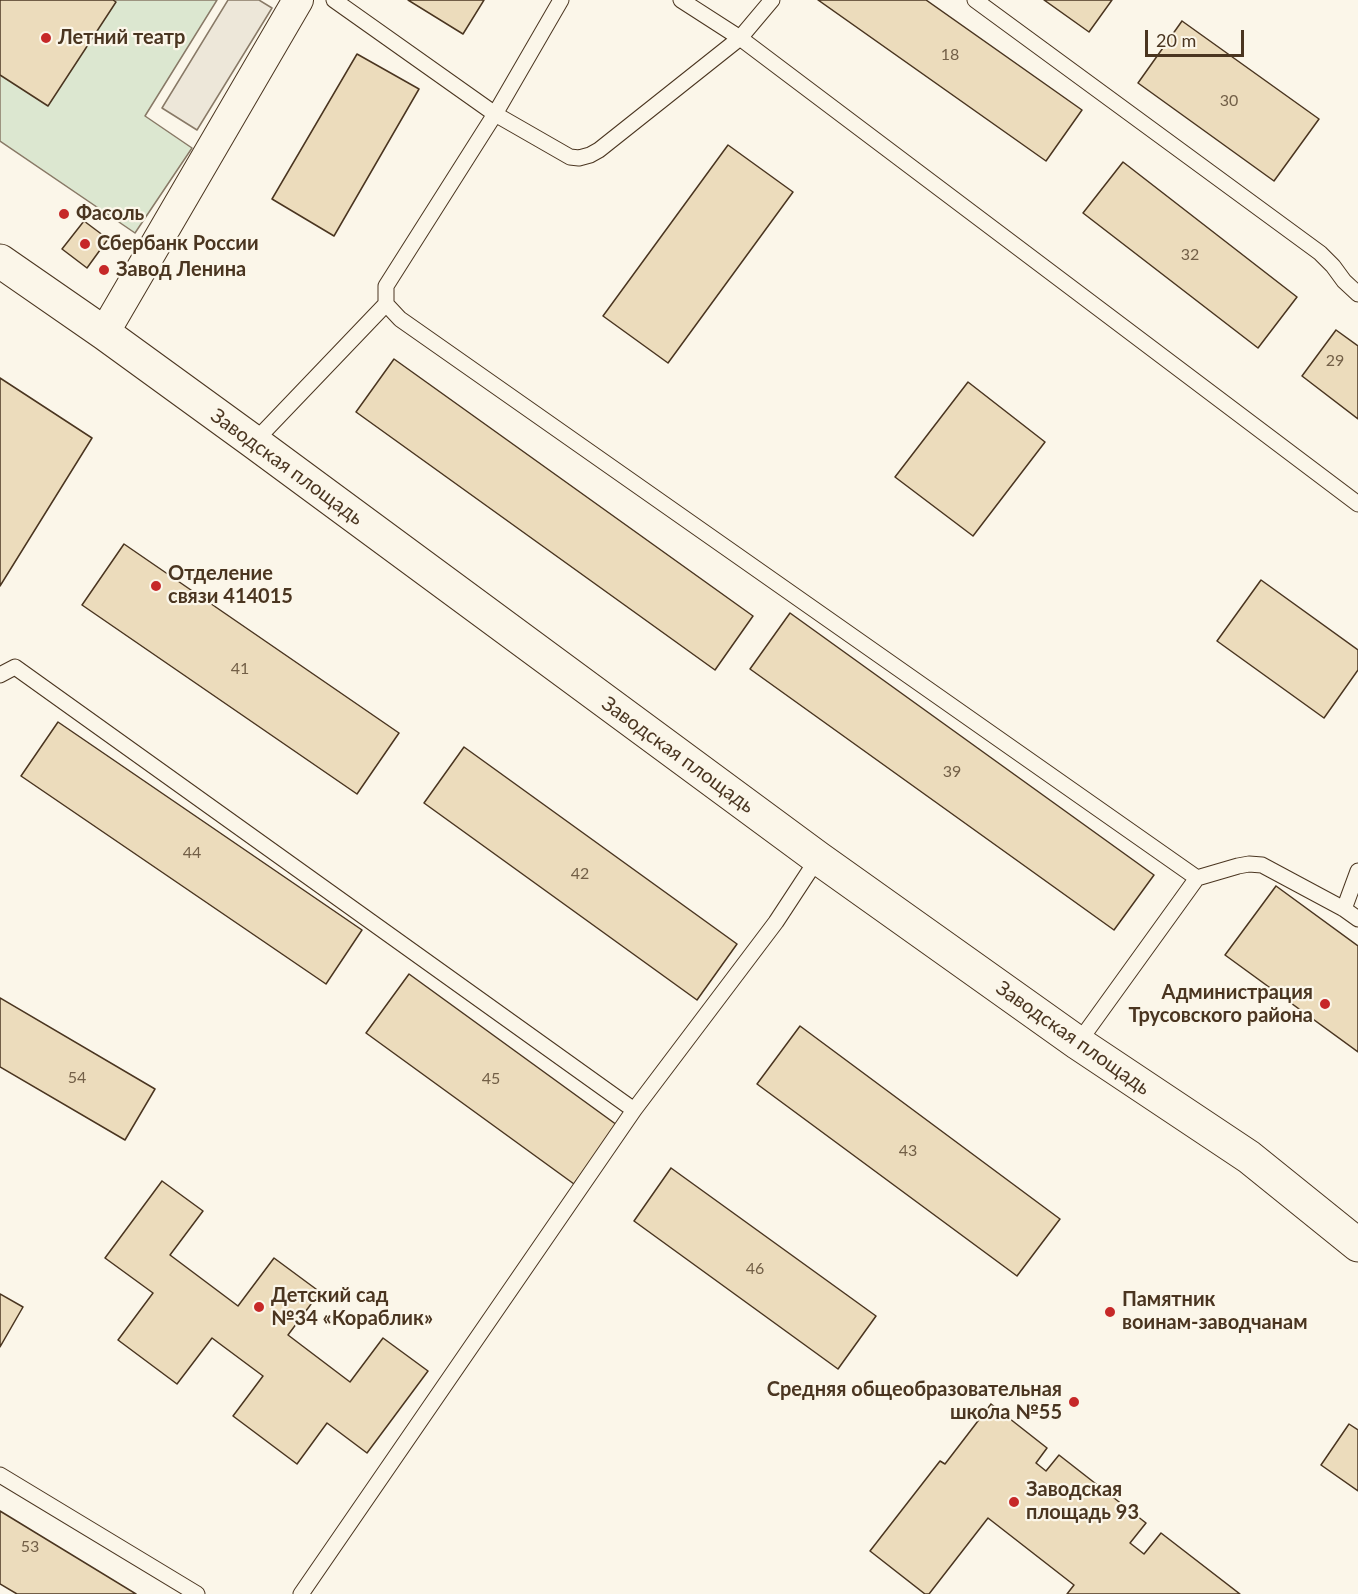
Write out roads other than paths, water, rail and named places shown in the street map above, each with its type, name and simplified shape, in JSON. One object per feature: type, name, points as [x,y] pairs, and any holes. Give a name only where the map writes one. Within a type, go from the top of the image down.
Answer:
[{"type":"main road","name":"Заводская площадь","points":[[0,261],[254,442],[818,858],[1078,1043],[1249,1157],[1358,1245]]},
{"type":"street","points":[[104,333],[298,0]]},
{"type":"lane","points":[[334,0],[495,114],[570,157],[579,158],[590,155],[740,38],[772,0]]},
{"type":"lane","points":[[254,442],[386,304],[387,286],[495,114],[561,0]]},
{"type":"lane","points":[[681,0],[740,38],[1358,504]]},
{"type":"lane","points":[[975,0],[1320,253],[1358,294]]},
{"type":"lane","points":[[386,304],[400,319],[1197,878]]},
{"type":"lane","points":[[0,675],[15,667],[634,1110]]},
{"type":"lane","points":[[301,1594],[634,1110],[776,922],[818,858]]},
{"type":"lane","points":[[1078,1043],[1197,878],[1238,866],[1249,864],[1262,866],[1344,909],[1358,919]]},
{"type":"lane","points":[[1344,909],[1358,871]]},
{"type":"lane","points":[[0,1475],[197,1594]]},
{"type":"place","name":"Летний театр","points":[[46,38]]},
{"type":"place","name":"Фасоль","points":[[64,214]]},
{"type":"place","name":"Сбербанк России","points":[[85,244]]},
{"type":"place","name":"Завод Ленина","points":[[104,270]]},
{"type":"place","name":"Отделение связи 414015","points":[[156,586]]},
{"type":"place","name":"Администрация Трусовского района","points":[[1325,1004]]},
{"type":"place","name":"Детский сад №34 «Кораблик»","points":[[259,1307]]},
{"type":"place","name":"Памятник воинам-заводчанам","points":[[1110,1312]]},
{"type":"place","name":"Средняя общеобразовательная школа №55","points":[[1074,1402]]},
{"type":"place","name":"Заводская площадь 93","points":[[1014,1502]]}]
